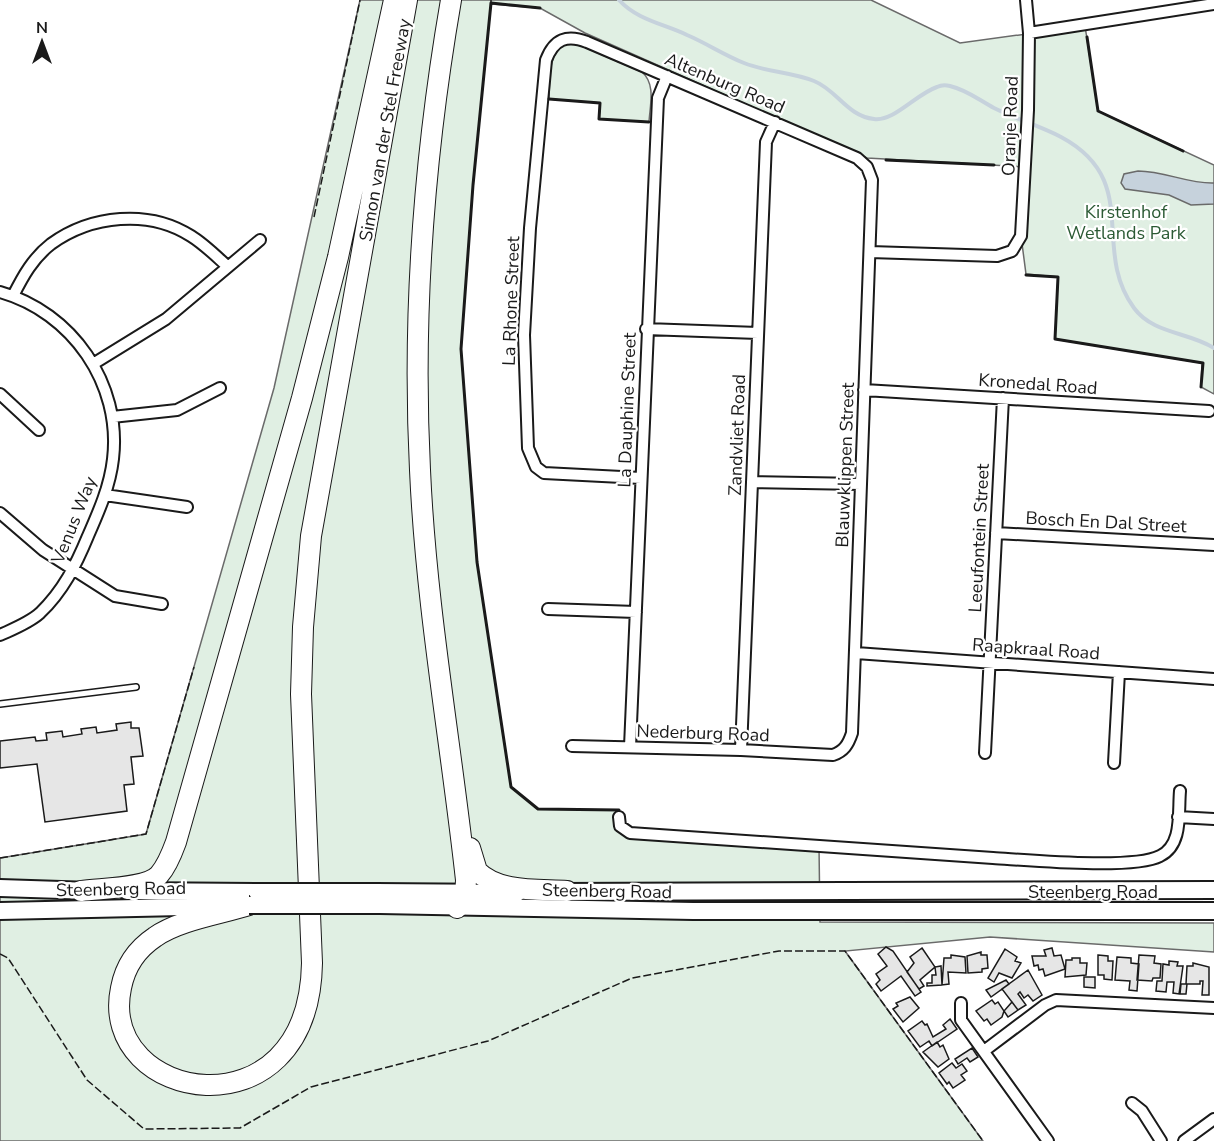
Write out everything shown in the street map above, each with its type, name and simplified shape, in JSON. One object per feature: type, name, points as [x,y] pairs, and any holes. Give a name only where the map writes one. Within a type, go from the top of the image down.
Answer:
[{"type":"highway","points":[[81,891],[141,884],[153,879],[167,863],[176,842],[303,398],[338,257],[394,0]]},
{"type":"highway","name":"Simon van der Stel Freeway","points":[[253,898],[163,932],[139,951],[126,971],[119,999],[124,1030],[140,1057],[171,1078],[195,1085],[217,1086],[241,1082],[260,1073],[280,1058],[292,1042],[309,1000],[312,963],[301,694],[303,627],[311,536],[407,0]]},
{"type":"highway","points":[[451,0],[427,165],[419,275],[417,368],[420,471],[425,537],[459,805],[462,900]]},
{"type":"highway","points":[[459,805],[472,860],[483,877],[512,887],[567,891]]},
{"type":"main road","name":"Steenberg Road","points":[[0,888],[253,898],[462,900],[693,911],[1214,911]]},
{"type":"main road","name":"Steenberg Road","points":[[462,900],[567,891],[1214,890]]},
{"type":"main road","name":"Steenberg Road","points":[[0,911],[253,898]]},
{"type":"street","name":"Oranje Road","points":[[870,252],[998,256],[1012,250],[1021,236],[1028,114],[1029,33],[1026,0]]},
{"type":"street","points":[[1029,33],[1214,4]]},
{"type":"street","name":"Altenburg Road","points":[[566,38],[587,42],[775,122],[857,158],[867,167]]},
{"type":"street","name":"La Rhone Street","points":[[566,38],[556,42],[546,60],[530,228],[524,335],[528,448],[536,467],[544,472],[641,478]]},
{"type":"street","name":"La Dauphine Street","points":[[630,747],[646,329],[658,98],[667,76]]},
{"type":"street","name":"Zandvliet Road","points":[[741,750],[766,142],[775,122]]},
{"type":"street","name":"Blauwklippen Street","points":[[832,756],[843,751],[852,733],[872,180],[867,167]]},
{"type":"street","points":[[13,296],[29,267],[51,244],[85,226],[105,220],[144,220],[168,225],[190,235],[227,266]]},
{"type":"street","points":[[93,364],[166,319],[260,240]]},
{"type":"street","name":"Venus Way","points":[[0,292],[13,296],[54,319],[68,330],[93,364],[106,391],[112,417],[113,459],[105,495],[73,571],[38,615],[0,635]]},
{"type":"street","points":[[646,329],[758,333]]},
{"type":"street","points":[[112,417],[177,410],[219,388]]},
{"type":"street","name":"Kronedal Road","points":[[864,390],[1209,411]]},
{"type":"street","points":[[0,394],[39,430]]},
{"type":"street","name":"Leeufontein Street","points":[[985,753],[1003,398]]},
{"type":"street","points":[[752,483],[861,484]]},
{"type":"street","points":[[105,495],[187,507]]},
{"type":"street","points":[[0,513],[34,544],[73,571],[126,600],[162,604]]},
{"type":"street","name":"Bosch En Dal Street","points":[[996,532],[1214,545]]},
{"type":"street","points":[[548,609],[636,612]]},
{"type":"street","name":"Raapkraal Road","points":[[856,653],[1214,679]]},
{"type":"street","points":[[1114,763],[1119,672]]},
{"type":"street","name":"Nederburg Road","points":[[572,746],[741,750],[832,756]]},
{"type":"street","points":[[619,817],[620,826],[630,833],[1047,861],[1138,862],[1159,857],[1172,848],[1180,791]]},
{"type":"street","points":[[1178,817],[1214,819]]},
{"type":"street","points":[[984,1051],[1035,1012],[1056,1000],[1214,1008]]},
{"type":"street","points":[[961,1003],[961,1020],[1048,1141]]},
{"type":"street","points":[[1132,1103],[1142,1112],[1161,1141]]},
{"type":"street","points":[[1184,1141],[1214,1119]]},
{"type":"lane","points":[[0,704],[136,687]]},
{"type":"green space","name":"Kirstenhof Wetlands Park","points":[[360,0],[871,0],[960,43],[1085,26],[1098,111],[1214,165],[1214,394],[1201,387],[1202,363],[1055,339],[1058,277],[1026,274],[1021,236],[1025,167],[867,158],[585,33],[540,8],[491,4],[473,185],[461,349],[477,562],[511,787],[538,809],[619,810],[620,826],[624,831],[819,846],[820,922],[1214,923],[1214,952],[990,937],[845,951],[983,1141],[0,1141],[0,858],[146,834],[274,388]]},
{"type":"green space","points":[[566,43],[575,43],[642,72],[651,89],[649,122],[599,119],[600,103],[549,99],[551,68],[555,53]]},
{"type":"shaded area","points":[[1138,171],[1158,173],[1195,182],[1214,183],[1214,204],[1191,205],[1169,195],[1125,189],[1121,183],[1124,174]]},
{"type":"building","points":[[131,722],[131,728],[139,728],[143,756],[131,757],[134,784],[124,785],[127,811],[45,822],[37,764],[0,768],[0,741],[35,737],[36,741],[47,740],[46,733],[62,731],[63,737],[82,734],[81,729],[96,727],[97,733],[117,730],[116,724]]},
{"type":"building","points":[[886,947],[893,951],[921,992],[915,996],[901,976],[881,991],[876,984],[880,980],[876,974],[887,966],[878,954]]},
{"type":"building","points":[[922,948],[935,967],[920,980],[924,986],[919,989],[907,972],[914,963],[910,957]]},
{"type":"building","points":[[1052,948],[1054,956],[1061,955],[1065,969],[1045,976],[1043,969],[1039,970],[1038,965],[1034,966],[1032,956],[1046,956],[1044,950]]},
{"type":"building","points":[[1005,949],[1017,957],[1015,961],[1021,963],[1012,978],[999,973],[994,982],[988,978]]},
{"type":"building","points":[[981,952],[981,955],[987,955],[988,968],[982,969],[982,972],[968,973],[967,956]]},
{"type":"building","points":[[951,955],[965,957],[966,973],[948,972],[949,984],[942,985],[944,958],[951,958]]},
{"type":"building","points":[[1098,955],[1108,956],[1108,961],[1113,961],[1112,980],[1104,979],[1104,975],[1098,975]]},
{"type":"building","points":[[1139,955],[1155,956],[1154,963],[1161,964],[1160,978],[1153,978],[1152,981],[1137,980]]},
{"type":"building","points":[[1117,957],[1131,958],[1131,963],[1139,964],[1137,991],[1129,990],[1130,981],[1115,980]]},
{"type":"building","points":[[1072,958],[1080,958],[1080,963],[1087,963],[1086,975],[1065,977],[1066,960],[1072,960]]},
{"type":"building","points":[[1169,961],[1178,962],[1177,966],[1183,966],[1179,994],[1173,993],[1174,982],[1167,982],[1166,992],[1156,991],[1157,981],[1162,981],[1163,964],[1169,965]]},
{"type":"building","points":[[1193,963],[1209,967],[1209,995],[1202,995],[1203,981],[1200,981],[1200,984],[1187,984],[1186,994],[1180,994],[1181,984],[1186,984],[1187,966],[1193,966]]},
{"type":"building","points":[[941,966],[942,985],[927,986],[927,983],[932,983],[932,975],[936,975],[935,967]]},
{"type":"building","points":[[1028,970],[1042,995],[1033,1001],[1028,995],[1024,998],[1020,992],[1018,994],[1026,1005],[1018,1010],[1002,989]]},
{"type":"building","points":[[1084,977],[1095,977],[1095,988],[1084,987]]},
{"type":"building","points":[[1006,980],[1009,984],[991,997],[986,990]]},
{"type":"building","points":[[910,997],[919,1008],[903,1022],[893,1009],[898,1006],[896,1003]]},
{"type":"building","points":[[992,1000],[995,1004],[998,1002],[1004,1011],[1002,1017],[991,1025],[987,1019],[984,1021],[976,1011]]},
{"type":"building","points":[[1012,1002],[1018,1010],[1008,1017],[1004,1011]]},
{"type":"building","points":[[950,1019],[957,1029],[932,1046],[929,1041],[920,1047],[908,1031],[922,1021],[925,1025],[927,1024],[933,1037],[946,1029],[943,1025]]},
{"type":"building","points":[[937,1042],[940,1047],[943,1045],[949,1059],[938,1067],[923,1052]]},
{"type":"building","points":[[972,1048],[978,1057],[970,1062],[967,1058],[958,1064],[955,1059]]},
{"type":"building","points":[[952,1063],[956,1068],[962,1064],[967,1071],[961,1075],[965,1080],[953,1088],[939,1073]]},
{"type":"waterway","points":[[619,0],[642,17],[694,38],[744,63],[814,81],[829,90],[856,113],[865,117],[882,119],[929,91],[947,85],[1061,137],[1086,155],[1101,174],[1109,195],[1116,262],[1122,285],[1134,308],[1151,323],[1214,348]]},
{"type":"fence","points":[[314,217],[360,0]]},
{"type":"fence","points":[[0,858],[146,834],[194,667]]},
{"type":"fence","points":[[0,954],[8,958],[87,1080],[144,1129],[240,1128],[311,1087],[488,1041],[632,978],[779,951],[845,951],[983,1141]]},
{"type":"wall","points":[[540,8],[491,3],[473,185],[461,349],[477,562],[511,787],[538,809],[619,810]]},
{"type":"wall","points":[[1087,37],[1098,111],[1183,151]]},
{"type":"wall","points":[[549,99],[600,103],[599,119],[649,122]]},
{"type":"wall","points":[[886,160],[994,165]]},
{"type":"wall","points":[[1026,275],[1058,277],[1055,339],[1203,363],[1201,387]]}]
